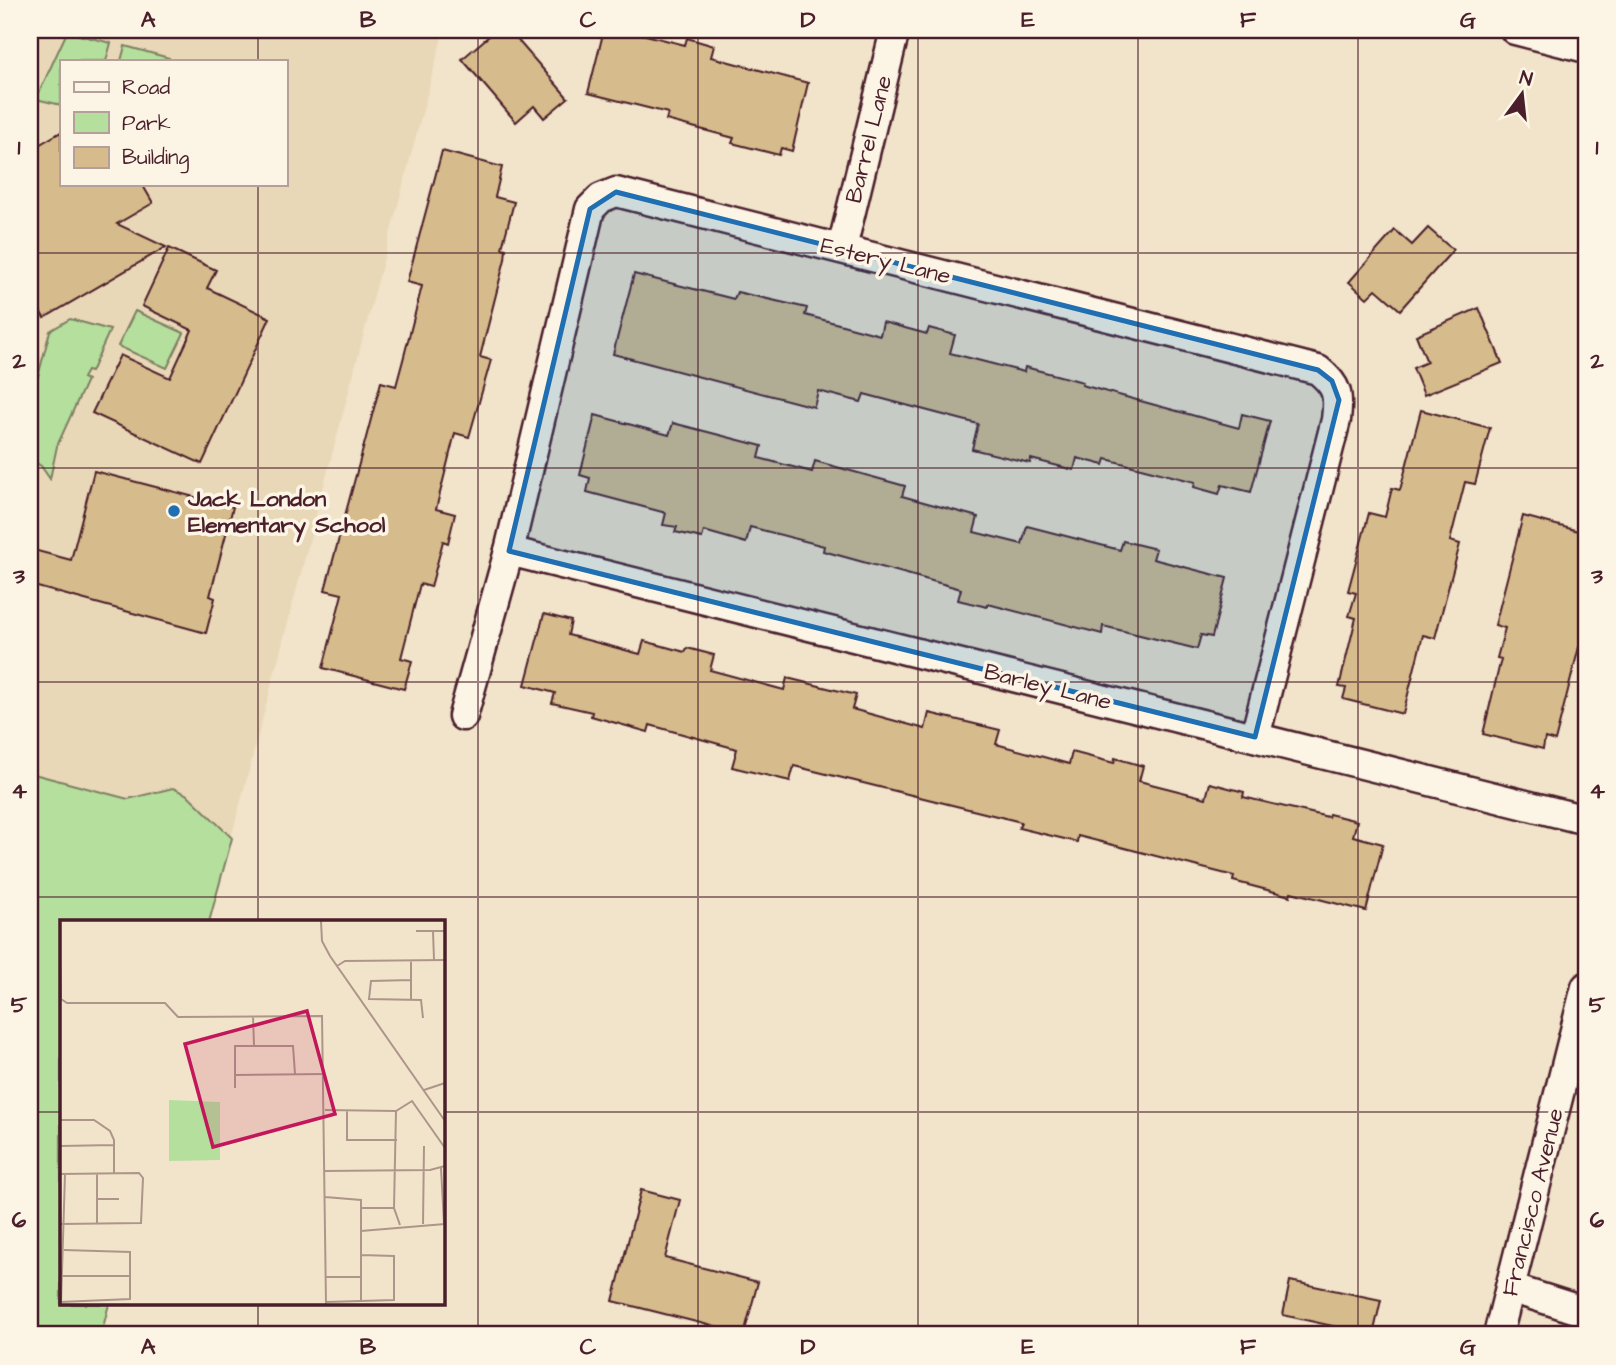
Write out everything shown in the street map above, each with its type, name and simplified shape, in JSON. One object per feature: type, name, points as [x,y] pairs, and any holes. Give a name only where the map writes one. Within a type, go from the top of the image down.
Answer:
[{"type":"street","name":"Barrel Lane","points":[[842,248],[895,30]]},
{"type":"street","points":[[1515,30],[1586,48]]},
{"type":"street","name":"Estery Lane","points":[[464,716],[509,551],[590,209],[601,198],[616,192],[1318,370],[1332,381],[1339,400],[1336,420],[1255,737]]},
{"type":"street","name":"Barley Lane","points":[[509,551],[1586,820]]},
{"type":"street","name":"Francisco Avenue","points":[[1499,1335],[1586,987]]},
{"type":"street","points":[[1510,1288],[1586,1312]]},
{"type":"highlighted area","points":[[616,192],[1318,370],[1332,381],[1339,400],[1255,737],[509,551],[590,209]]},
{"type":"shaded area","name":"Jack London Elementary School","points":[[30,30],[444,30],[210,920],[60,920],[60,1306],[108,1306],[101,1335],[30,1335]]},
{"type":"green space","points":[[67,32],[111,43],[106,60],[60,60],[60,105],[36,99]]},
{"type":"green space","points":[[125,46],[169,58],[168,60],[121,60]]},
{"type":"green space","points":[[135,311],[184,333],[167,368],[118,346]]},
{"type":"green space","points":[[70,319],[110,330],[91,372],[87,371],[83,378],[87,380],[57,446],[50,479],[41,466],[30,459],[30,407],[50,331]]},
{"type":"green space","points":[[30,773],[128,799],[173,788],[188,795],[232,838],[210,920],[60,920],[60,1306],[108,1306],[101,1335],[30,1335]]},
{"type":"building","points":[[496,30],[509,30],[568,98],[544,118],[534,106],[516,122],[462,59]]},
{"type":"building","points":[[604,30],[626,30],[685,45],[687,38],[714,46],[711,57],[808,83],[792,151],[781,148],[779,155],[732,143],[734,138],[666,120],[668,113],[588,93]]},
{"type":"building","points":[[60,133],[60,186],[143,186],[153,203],[117,224],[166,247],[44,318],[30,293],[30,150]]},
{"type":"building","points":[[442,151],[502,167],[495,197],[514,202],[502,248],[506,249],[505,259],[480,357],[491,360],[469,437],[455,433],[436,509],[455,514],[448,543],[443,541],[431,587],[420,584],[401,658],[412,661],[404,689],[323,668],[342,594],[325,590],[381,382],[396,386],[403,360],[422,286],[407,282]]},
{"type":"building","points":[[1428,228],[1453,250],[1400,310],[1376,289],[1367,298],[1349,282],[1395,230],[1412,245]]},
{"type":"building","points":[[169,248],[216,270],[207,288],[270,318],[202,464],[92,413],[120,355],[170,378],[192,330],[142,306]]},
{"type":"building","points":[[634,274],[734,299],[737,292],[807,308],[805,315],[880,335],[883,322],[927,334],[929,328],[955,335],[950,353],[1024,372],[1025,367],[1083,382],[1082,385],[1239,428],[1242,414],[1270,421],[1251,492],[1222,485],[1219,494],[1194,487],[1195,482],[1106,459],[1104,465],[1077,458],[1074,470],[1031,459],[1030,463],[972,449],[978,424],[864,394],[861,402],[818,391],[814,407],[613,354]]},
{"type":"building","points":[[1479,308],[1502,363],[1424,395],[1413,368],[1427,362],[1416,335]]},
{"type":"building","points":[[1421,410],[1490,428],[1475,484],[1465,482],[1450,541],[1460,544],[1435,638],[1423,635],[1403,714],[1343,699],[1346,688],[1339,687],[1356,618],[1349,616],[1356,593],[1348,591],[1369,513],[1385,517],[1392,488],[1400,490]]},
{"type":"building","points":[[595,415],[669,435],[673,423],[762,446],[759,458],[812,472],[815,461],[905,486],[902,496],[978,517],[974,532],[1022,544],[1027,526],[1120,550],[1123,541],[1156,549],[1153,559],[1227,578],[1212,637],[1201,635],[1197,649],[1103,626],[1102,634],[988,604],[987,607],[958,600],[961,589],[823,551],[824,546],[750,527],[746,543],[704,531],[702,538],[675,532],[677,527],[663,525],[666,513],[587,492],[590,478],[580,475]]},
{"type":"building","points":[[94,471],[233,507],[210,596],[215,598],[206,633],[30,585],[30,549],[71,560]]},
{"type":"building","points":[[1523,516],[1586,533],[1586,649],[1579,647],[1555,741],[1545,738],[1543,749],[1483,734],[1501,659],[1497,658],[1505,628],[1495,625]]},
{"type":"building","points":[[544,614],[571,621],[568,635],[640,654],[644,641],[685,652],[687,648],[714,655],[710,670],[784,690],[787,678],[856,695],[852,709],[925,729],[929,713],[1000,730],[996,744],[1069,764],[1072,752],[1114,763],[1115,758],[1143,766],[1139,781],[1206,798],[1210,783],[1244,792],[1243,797],[1357,821],[1353,836],[1383,844],[1366,911],[1291,892],[1290,896],[1233,881],[1234,876],[1078,836],[1077,842],[1019,828],[1021,822],[794,766],[790,781],[732,767],[737,749],[650,725],[648,732],[591,716],[592,712],[552,703],[555,693],[525,685]]},
{"type":"building","points":[[641,1190],[680,1200],[665,1258],[758,1282],[744,1334],[613,1301]]},
{"type":"building","points":[[1290,1281],[1381,1300],[1373,1335],[1283,1315]]},
{"type":"place","name":"Jack London Elementary School","points":[[174,511]]}]
